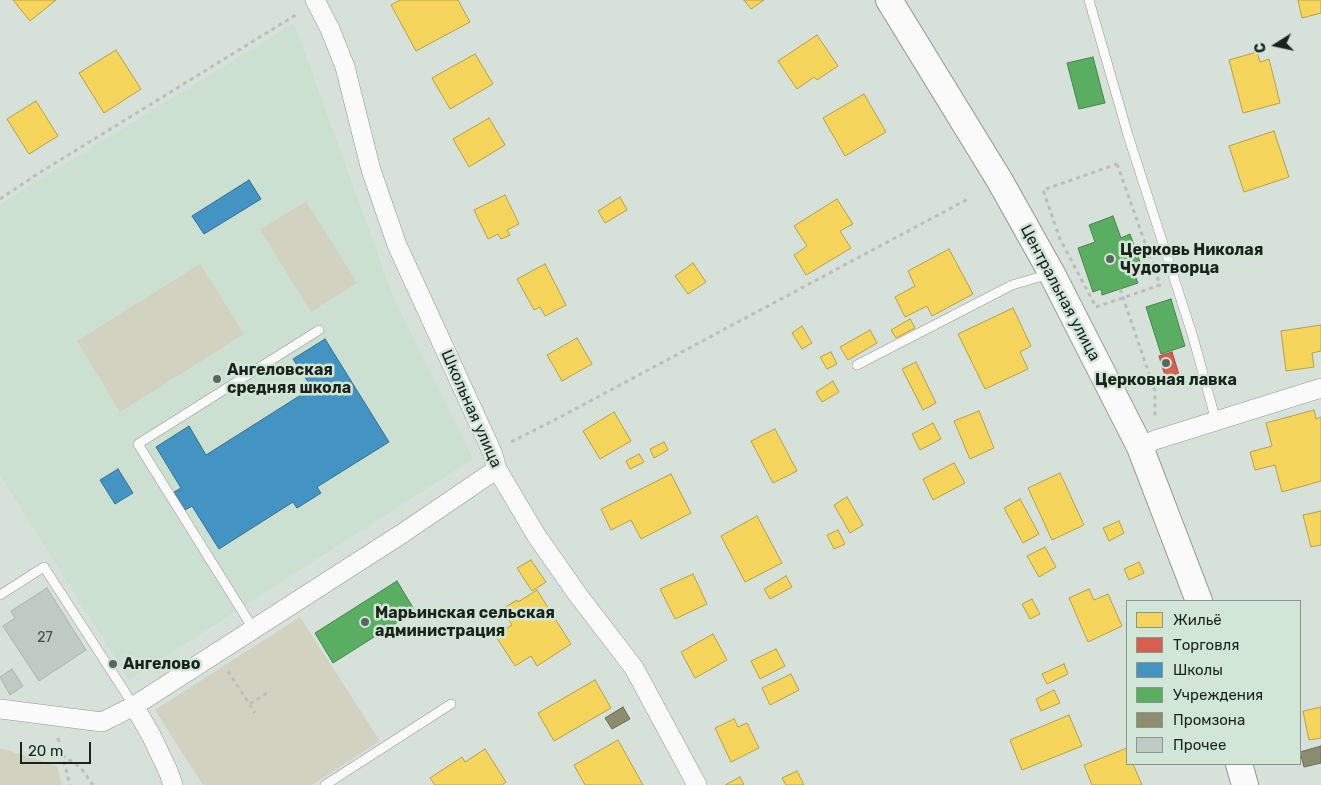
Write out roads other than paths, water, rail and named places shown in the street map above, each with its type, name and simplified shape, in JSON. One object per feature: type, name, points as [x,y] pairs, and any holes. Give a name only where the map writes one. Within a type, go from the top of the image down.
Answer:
[{"type":"street","name":"Центральная улица","points":[[889,0],[1000,181],[1052,274],[1140,447],[1199,600]]},
{"type":"street","name":"Школьная улица","points":[[315,1],[330,29],[345,67],[371,170],[397,245],[494,460],[536,535],[634,668],[691,783]]},
{"type":"street","points":[[1140,447],[1155,440],[1321,388]]},
{"type":"street","points":[[0,709],[102,722],[134,706],[403,534],[494,460]]},
{"type":"street","points":[[134,706],[170,773],[173,785]]},
{"type":"street","points":[[1239,765],[1245,785]]},
{"type":"lane","points":[[1089,0],[1128,135],[1193,337],[1216,421]]},
{"type":"lane","points":[[857,366],[1012,285],[1052,274]]},
{"type":"lane","points":[[254,630],[138,444],[319,330]]},
{"type":"lane","points":[[0,595],[44,567],[134,706]]},
{"type":"lane","points":[[325,785],[451,704]]},
{"type":"place","name":"Церковь Николая Чудотворца","points":[[1110,259]]},
{"type":"place","name":"Церковная лавка","points":[[1166,363]]},
{"type":"place","name":"Ангеловская средняя школа","points":[[217,379]]},
{"type":"place","name":"Марьинская сельская администрация","points":[[365,622]]},
{"type":"place","name":"Ангелово","points":[[113,664]]}]
